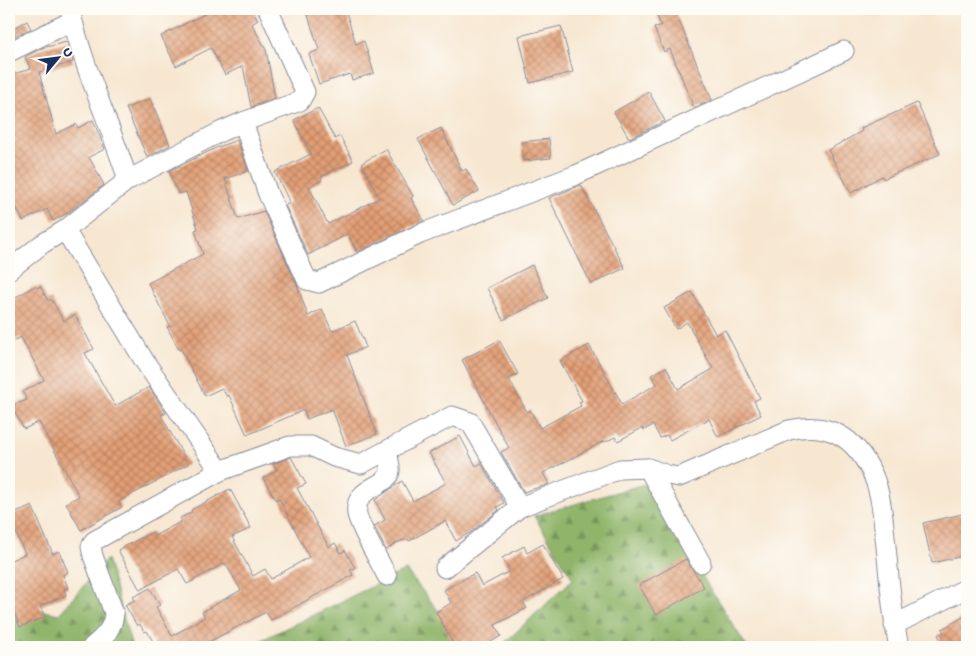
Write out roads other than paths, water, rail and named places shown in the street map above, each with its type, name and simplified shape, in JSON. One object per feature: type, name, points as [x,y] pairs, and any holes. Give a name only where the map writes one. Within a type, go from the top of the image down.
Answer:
[{"type":"street","points":[[9,270],[42,244],[66,230],[128,180],[222,131],[300,100],[304,96],[305,92],[268,9]]},
{"type":"street","points":[[9,52],[71,15],[83,61],[113,133],[128,180]]},
{"type":"street","points":[[243,122],[268,194],[306,280],[319,283],[420,234],[576,175],[844,51]]},
{"type":"street","points":[[66,230],[145,362],[220,471]]},
{"type":"street","points":[[92,647],[105,636],[114,624],[114,613],[92,556],[91,547],[94,541],[220,471],[290,446],[311,446],[334,457],[361,464],[387,452],[452,416],[460,417],[470,422],[520,507]]},
{"type":"street","points":[[445,568],[520,507],[612,471],[648,468],[679,477],[789,430],[815,426],[839,434],[850,442],[862,456],[873,475],[882,513],[894,625],[900,647]]},
{"type":"street","points":[[387,452],[391,470],[388,476],[363,493],[359,500],[357,513],[387,576]]},
{"type":"street","points":[[648,468],[701,563]]},
{"type":"street","points":[[894,625],[967,588]]}]
